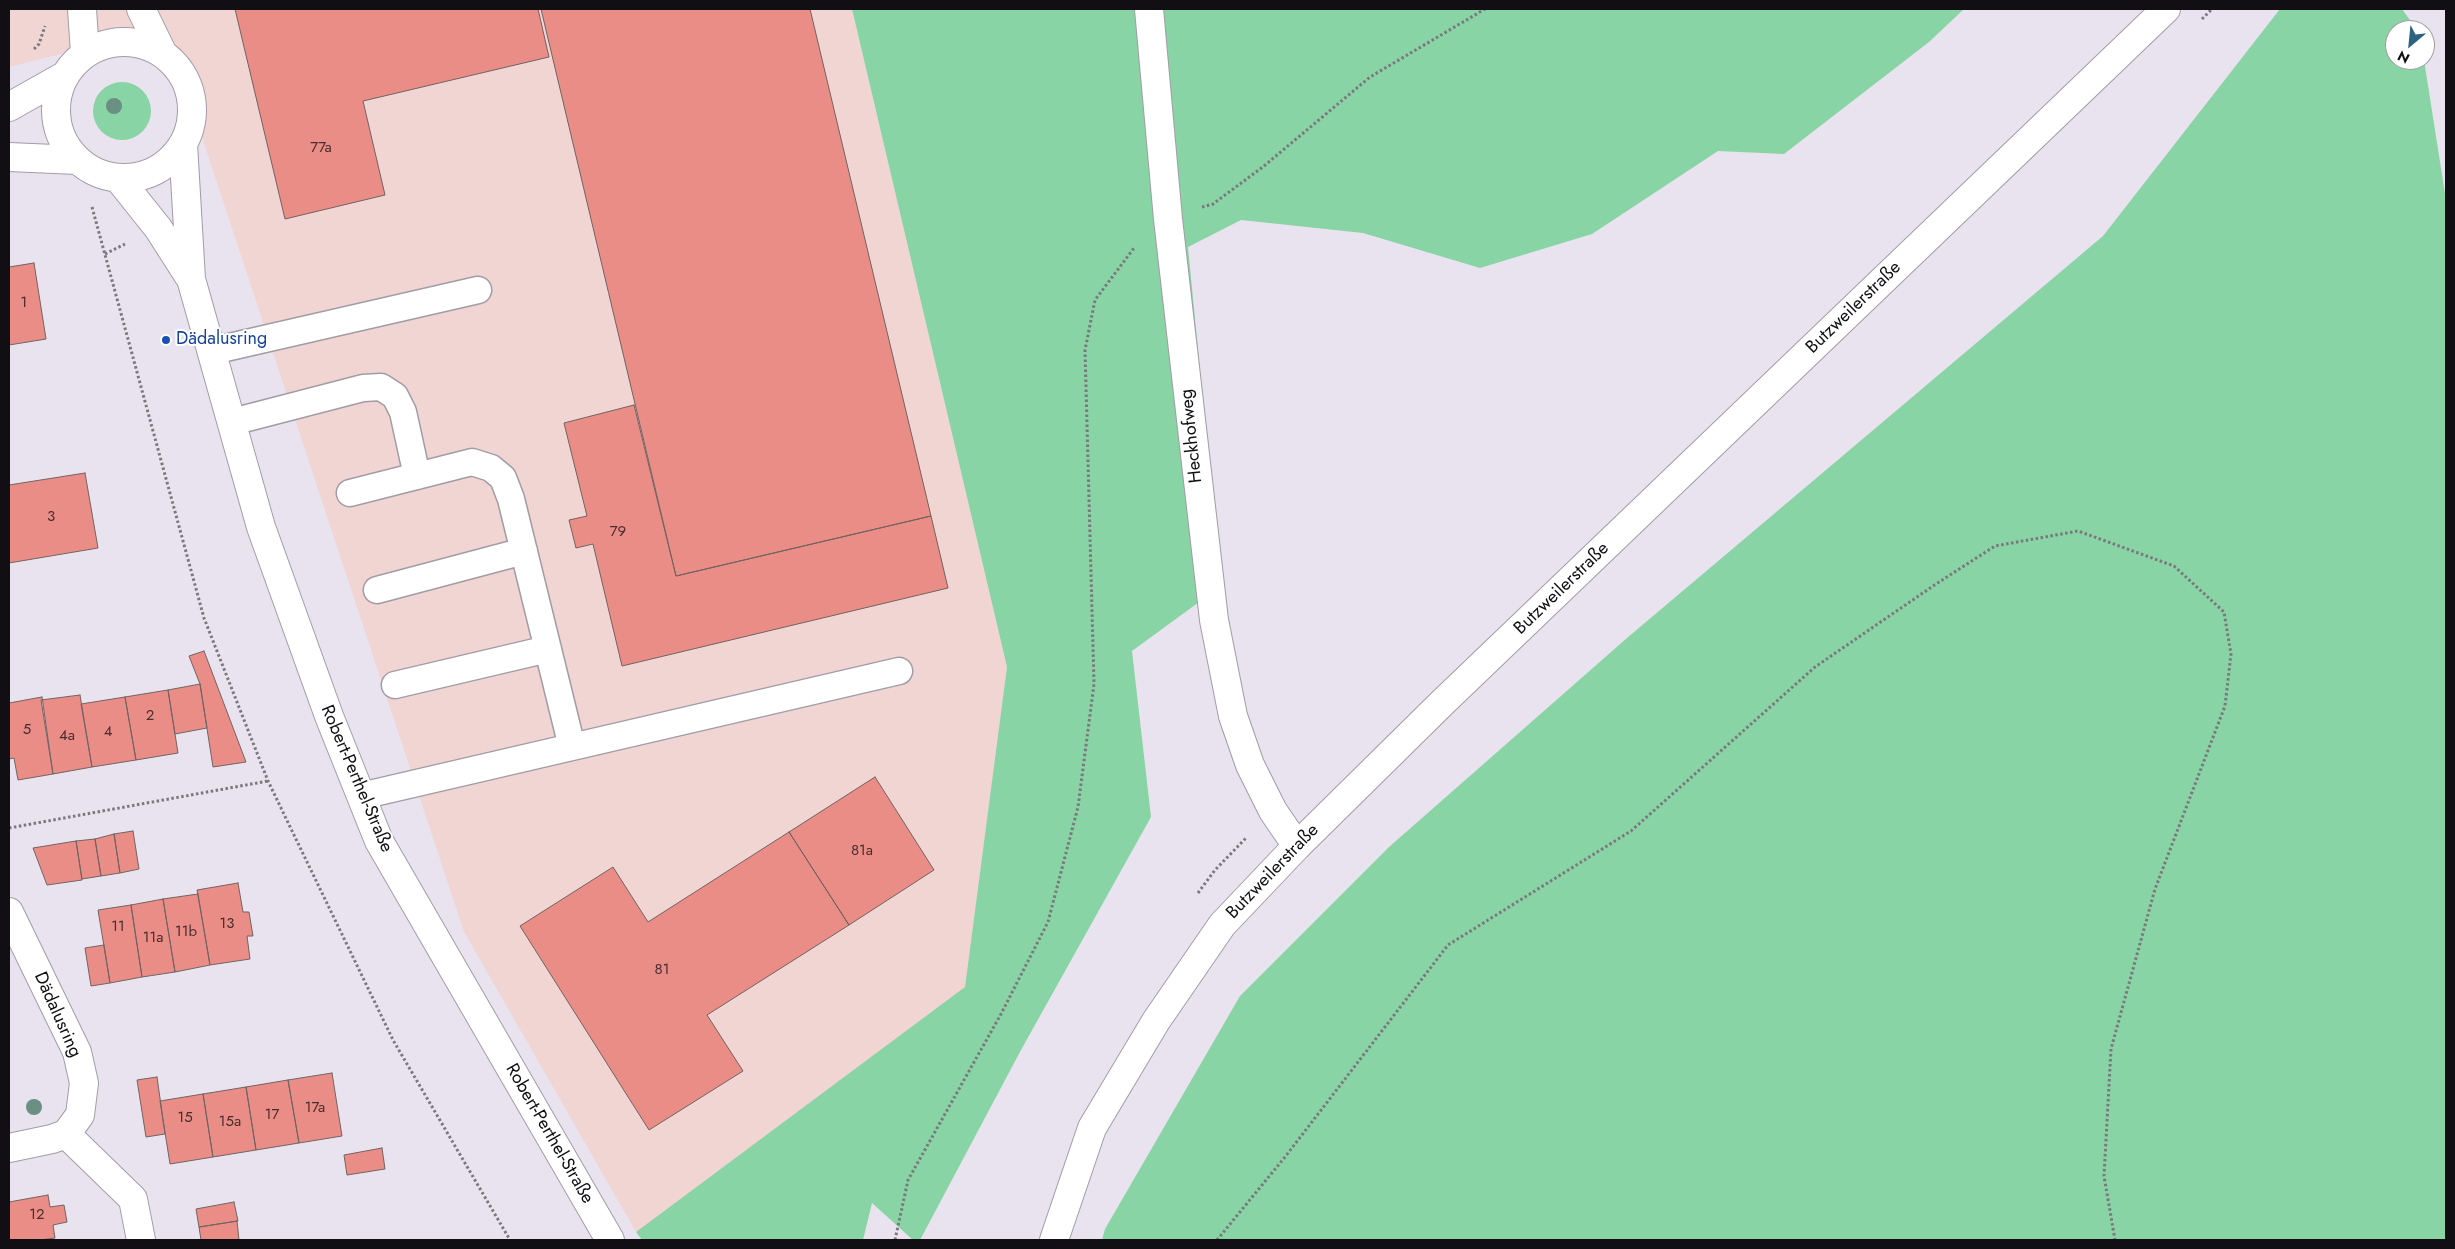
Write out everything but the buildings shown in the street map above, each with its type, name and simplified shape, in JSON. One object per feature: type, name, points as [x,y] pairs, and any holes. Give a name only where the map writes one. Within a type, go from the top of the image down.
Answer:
[{"type":"street","points":[[82,9],[85,54]]},
{"type":"street","points":[[141,9],[163,54]]},
{"type":"street","name":"Heckhofweg","points":[[1149,9],[1168,218],[1213,611],[1233,716],[1250,765],[1272,811],[1296,846]]},
{"type":"street","name":"Butzweilerstraße","points":[[1054,1240],[1092,1128],[1151,1029],[1222,925],[1296,846],[2166,9]]},
{"type":"street","points":[[124,41],[144,44],[163,54],[177,67],[187,83],[192,103],[191,124],[183,144],[167,163],[144,176],[118,178],[95,172],[77,160],[63,142],[56,120],[56,97],[64,76],[73,64],[85,54],[103,44],[124,41]]},
{"type":"street","points":[[9,106],[64,76]]},
{"type":"street","name":"Robert-Perthel-Straße","points":[[183,144],[191,279],[261,526],[329,716],[379,841],[610,1240]]},
{"type":"street","points":[[9,157],[77,160]]},
{"type":"street","name":"Robert-Perthel-Straße","points":[[118,178],[158,228],[191,279]]},
{"type":"street","name":"Dädalusring","points":[[9,912],[79,1060],[84,1083],[80,1115],[66,1134]]},
{"type":"street","points":[[9,1148],[52,1139],[66,1134],[133,1200],[141,1240]]},
{"type":"lane","points":[[212,351],[478,290]]},
{"type":"lane","points":[[232,422],[363,388],[381,387],[395,396],[403,412],[417,476]]},
{"type":"lane","points":[[350,493],[472,462],[491,468],[504,478],[511,499],[572,747]]},
{"type":"lane","points":[[377,590],[524,551]]},
{"type":"lane","points":[[396,686],[548,649]]},
{"type":"lane","points":[[361,796],[899,671]]},
{"type":"path","points":[[895,1240],[908,1180],[1001,1014],[1048,922],[1078,807],[1094,684],[1085,350],[1095,300],[1129,251],[1168,218],[1213,204],[1264,166],[1370,77],[1485,9]]},
{"type":"path","points":[[33,50],[39,44],[48,18]]},
{"type":"path","points":[[92,205],[204,618],[268,781],[393,1040],[510,1240]]},
{"type":"path","points":[[1217,1240],[1284,1157],[1448,945],[1631,831],[1815,668],[1936,584],[1995,546],[2078,531],[2174,566],[2224,612],[2231,654],[2224,706],[2155,889],[2111,1049],[2104,1176],[2115,1240]]},
{"type":"path","points":[[9,828],[268,781]]},
{"type":"shaded area","points":[[9,9],[852,9],[1007,667],[965,988],[636,1232],[464,932],[166,28],[9,67]]},
{"type":"green space","points":[[852,9],[1964,9],[1929,42],[1784,154],[1718,151],[1592,234],[1480,268],[1363,233],[1241,220],[1188,247],[1221,586],[1132,651],[1151,817],[1021,1050],[920,1240],[913,1240],[872,1203],[863,1240],[642,1240],[636,1232],[965,987],[1007,667]]},
{"type":"green space","points":[[2280,9],[2402,9],[2410,20],[2385,20],[2385,70],[2426,70],[2446,200],[2446,1240],[1102,1240],[1105,1229],[1240,996],[1389,847],[1627,638],[2103,236]]},
{"type":"green space","points":[[122,82],[138,87],[146,95],[151,111],[146,127],[138,135],[122,140],[106,135],[98,127],[93,111],[98,95],[106,87]]},
{"type":"place","name":"Dädalusring","points":[[166,340]]}]
